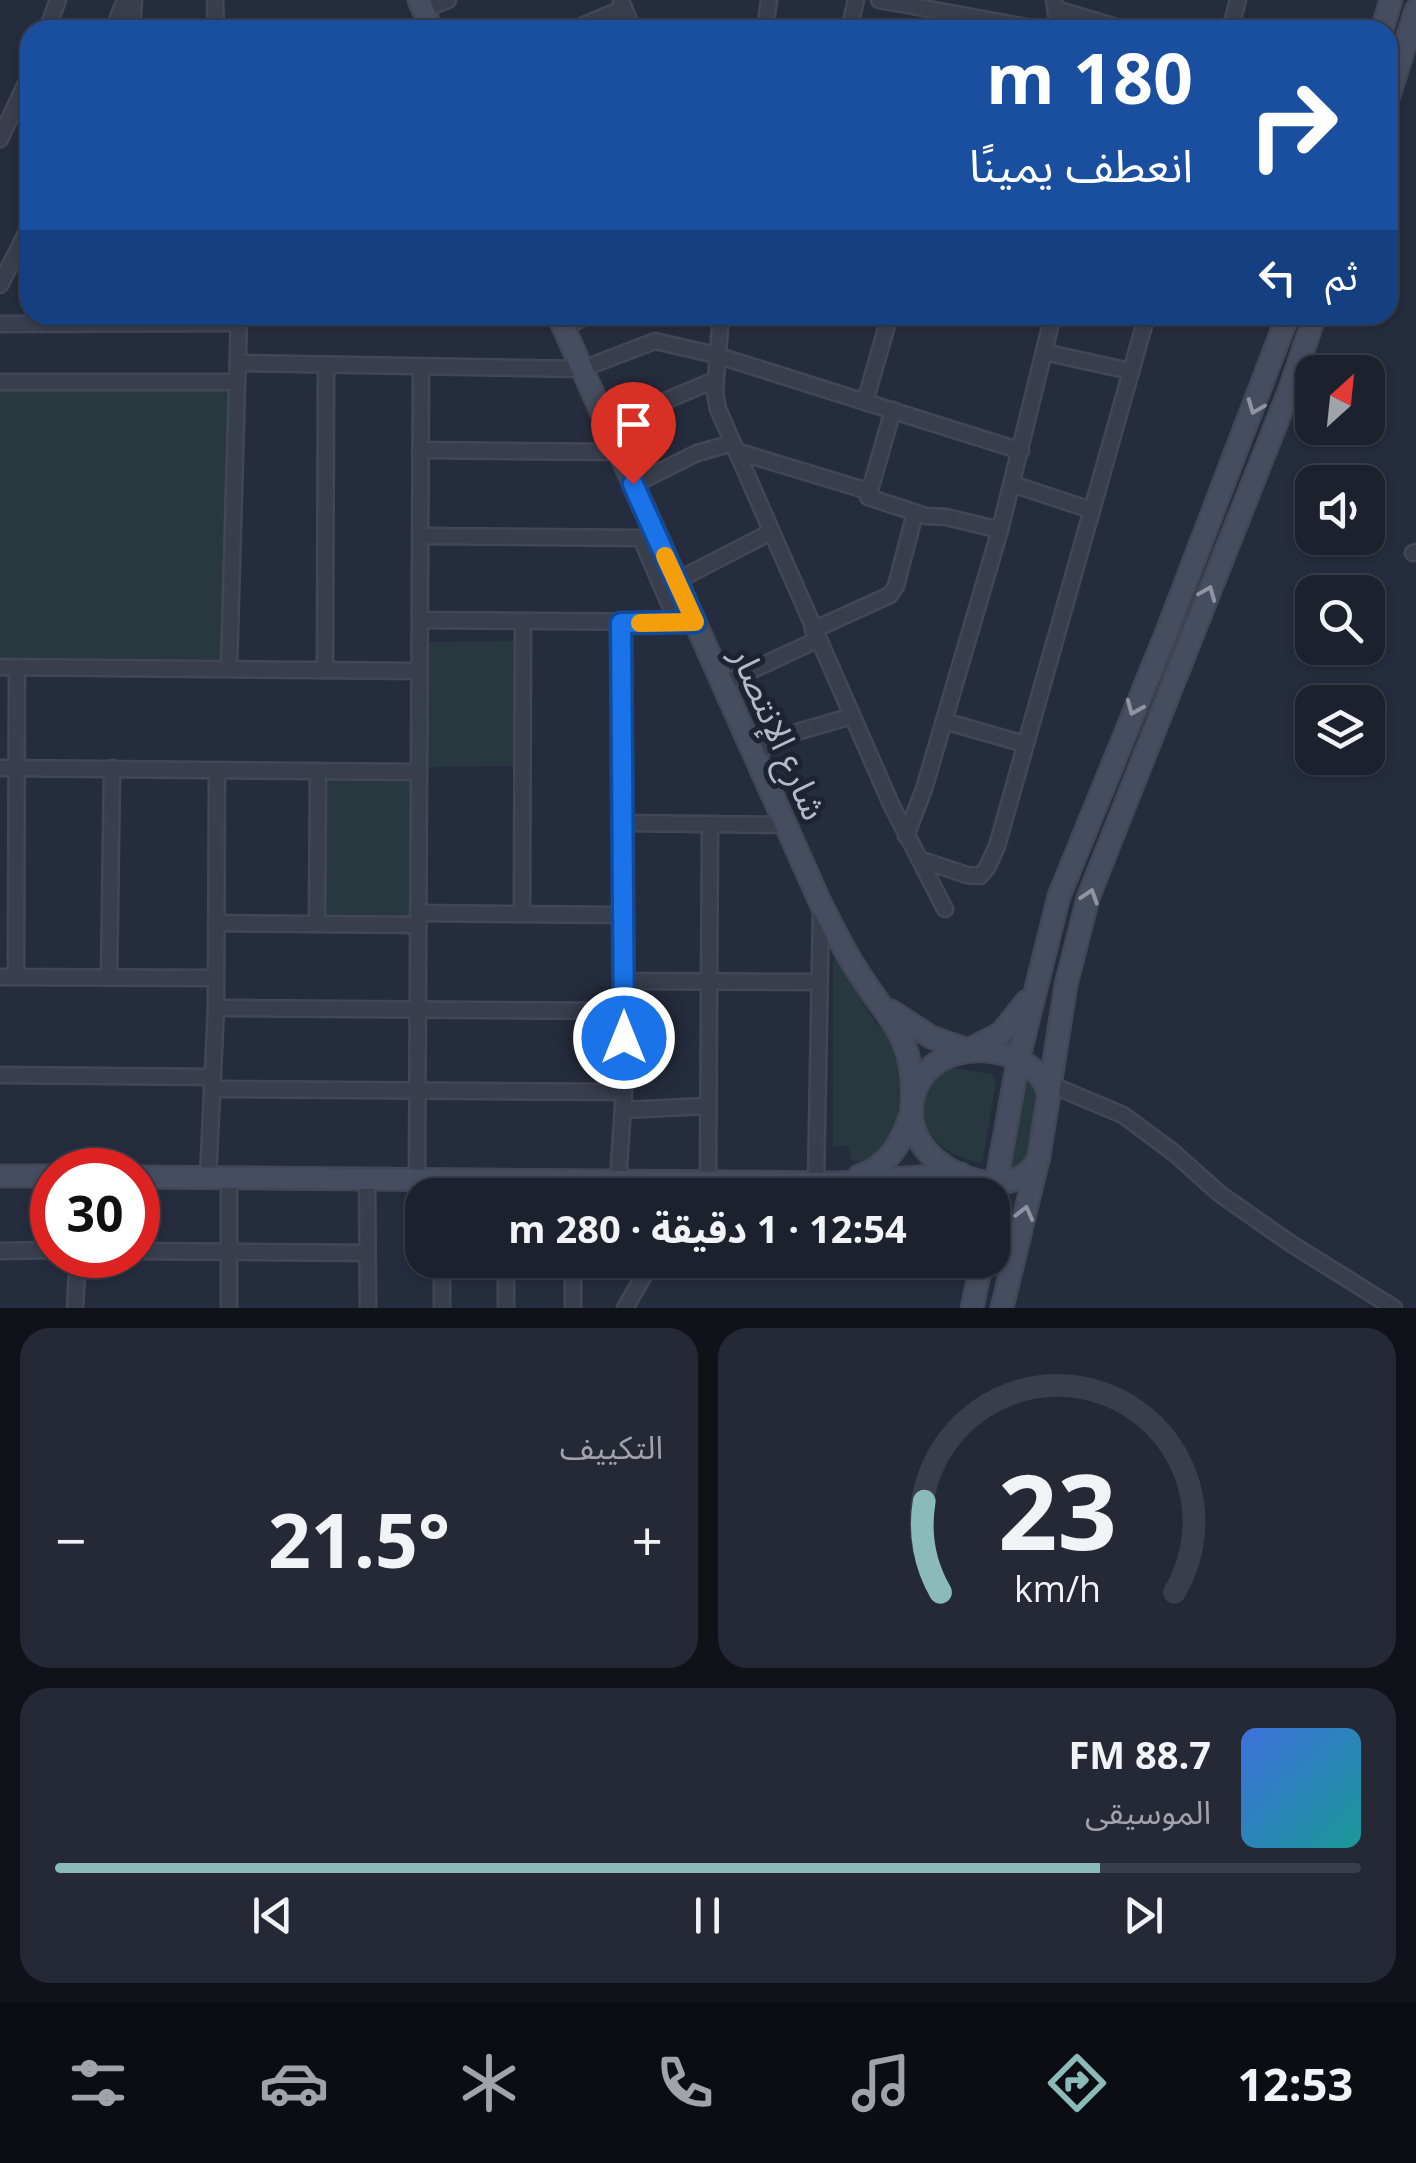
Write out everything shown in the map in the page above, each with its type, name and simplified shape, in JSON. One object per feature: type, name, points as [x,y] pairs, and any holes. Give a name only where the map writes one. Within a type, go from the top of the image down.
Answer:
[{"type":"main road","points":[[1398,67],[1416,10]]},
{"type":"main road","name":"شارع الإنتصار","points":[[562,325],[676,581],[686,622],[722,684],[822,904],[855,968],[883,1005]]},
{"type":"main road","points":[[998,1178],[1018,1061],[1059,896],[1166,634],[1284,325]]},
{"type":"main road","points":[[1002,1308],[1039,1156],[1066,986],[1088,898],[1290,390],[1312,325]]},
{"type":"main road","points":[[968,1050],[1011,1024],[1036,986]]},
{"type":"main road","points":[[883,1005],[931,1037],[968,1050]]},
{"type":"main road","points":[[883,1005],[911,1060],[916,1137],[930,1157],[976,1178]]},
{"type":"main road","points":[[854,1178],[884,1162],[901,1141],[929,1068],[950,1054],[987,1051],[1031,1066],[1051,1094]]},
{"type":"main road","points":[[1010,1181],[1023,1178],[1039,1156]]},
{"type":"main road","points":[[907,1178],[962,1174]]},
{"type":"main road","points":[[0,1176],[30,1176]]},
{"type":"main road","points":[[160,1177],[405,1180]]},
{"type":"main road","points":[[972,1308],[978,1278]]},
{"type":"street","points":[[421,5],[448,0]]},
{"type":"street","points":[[878,0],[967,20]]},
{"type":"street","points":[[592,20],[623,4]]},
{"type":"street","points":[[1055,4],[1099,20]]},
{"type":"street","points":[[0,139],[20,96]]},
{"type":"street","points":[[0,285],[20,246]]},
{"type":"street","points":[[230,668],[238,325]]},
{"type":"street","points":[[720,325],[715,380],[718,408],[815,635],[906,836],[944,909]]},
{"type":"street","points":[[865,402],[887,325]]},
{"type":"street","points":[[906,836],[924,790],[1000,530],[1051,325]]},
{"type":"street","points":[[918,859],[967,876],[980,876],[997,846],[1144,325]]},
{"type":"street","points":[[238,363],[582,368],[654,341],[716,355],[1021,451]]},
{"type":"street","points":[[1044,352],[1130,371]]},
{"type":"street","points":[[324,670],[326,366]]},
{"type":"street","points":[[417,1178],[421,367]]},
{"type":"street","points":[[607,425],[715,380]]},
{"type":"street","points":[[0,382],[237,382]]},
{"type":"street","points":[[893,410],[868,497],[915,513],[1000,530]]},
{"type":"street","points":[[633,484],[697,453],[735,447],[868,491]]},
{"type":"street","points":[[420,450],[619,452]]},
{"type":"street","points":[[1012,484],[1091,510]]},
{"type":"street","points":[[722,684],[890,595],[896,586],[915,513]]},
{"type":"street","points":[[676,581],[771,532]]},
{"type":"street","points":[[420,536],[640,538],[686,622],[420,620]]},
{"type":"street","points":[[522,914],[523,621]]},
{"type":"street","points":[[618,1178],[624,1092],[621,623]]},
{"type":"street","points":[[0,667],[419,671]]},
{"type":"street","points":[[17,667],[8,977],[216,978]]},
{"type":"street","points":[[753,754],[790,734],[852,716]]},
{"type":"street","points":[[944,721],[1025,744]]},
{"type":"street","points":[[0,768],[419,772]]},
{"type":"street","points":[[109,977],[112,768]]},
{"type":"street","points":[[217,770],[213,1083],[219,1178],[229,1251],[229,1308]]},
{"type":"street","points":[[318,771],[318,924]]},
{"type":"street","points":[[623,822],[784,824]]},
{"type":"street","points":[[701,1178],[708,1106],[710,824]]},
{"type":"street","points":[[816,1178],[822,904]]},
{"type":"street","points":[[216,923],[318,924],[522,914],[623,915]]},
{"type":"street","points":[[624,981],[819,982]]},
{"type":"street","points":[[216,1008],[624,1011]]},
{"type":"street","points":[[0,1076],[417,1090],[624,1092]]},
{"type":"street","points":[[1051,1094],[1123,1115],[1234,1204],[1394,1308]]},
{"type":"street","points":[[623,1110],[708,1106]]},
{"type":"street","points":[[367,1179],[368,1308]]},
{"type":"street","points":[[0,1251],[30,1250]]},
{"type":"street","points":[[160,1251],[367,1253]]},
{"type":"street","points":[[75,1308],[77,1278]]},
{"type":"street","points":[[442,1278],[442,1308]]},
{"type":"street","points":[[506,1278],[506,1308]]},
{"type":"street","points":[[573,1278],[573,1308]]},
{"type":"street","points":[[625,1308],[643,1278]]},
{"type":"shaded area","points":[[231,388],[228,660],[0,658],[0,389]]},
{"type":"shaded area","points":[[514,641],[515,766],[428,767],[427,642]]},
{"type":"shaded area","points":[[325,779],[411,780],[409,920],[323,918]]},
{"type":"shaded area","points":[[836,959],[875,1022],[888,1034],[899,1064],[898,1125],[881,1152],[863,1162],[852,1161],[848,1145],[833,1147]]},
{"type":"shaded area","points":[[953,1068],[992,1074],[996,1081],[983,1159],[979,1163],[945,1149],[925,1120],[924,1099],[928,1089],[942,1073]]},
{"type":"shaded area","points":[[1023,1085],[1034,1087],[1036,1097],[1036,1134],[1028,1156],[1011,1168],[1008,1167]]},
{"type":"slow traffic","points":[[640,623],[695,622],[665,556]]},
{"type":"route","points":[[624,1038],[621,623],[695,622],[633,484]]}]
